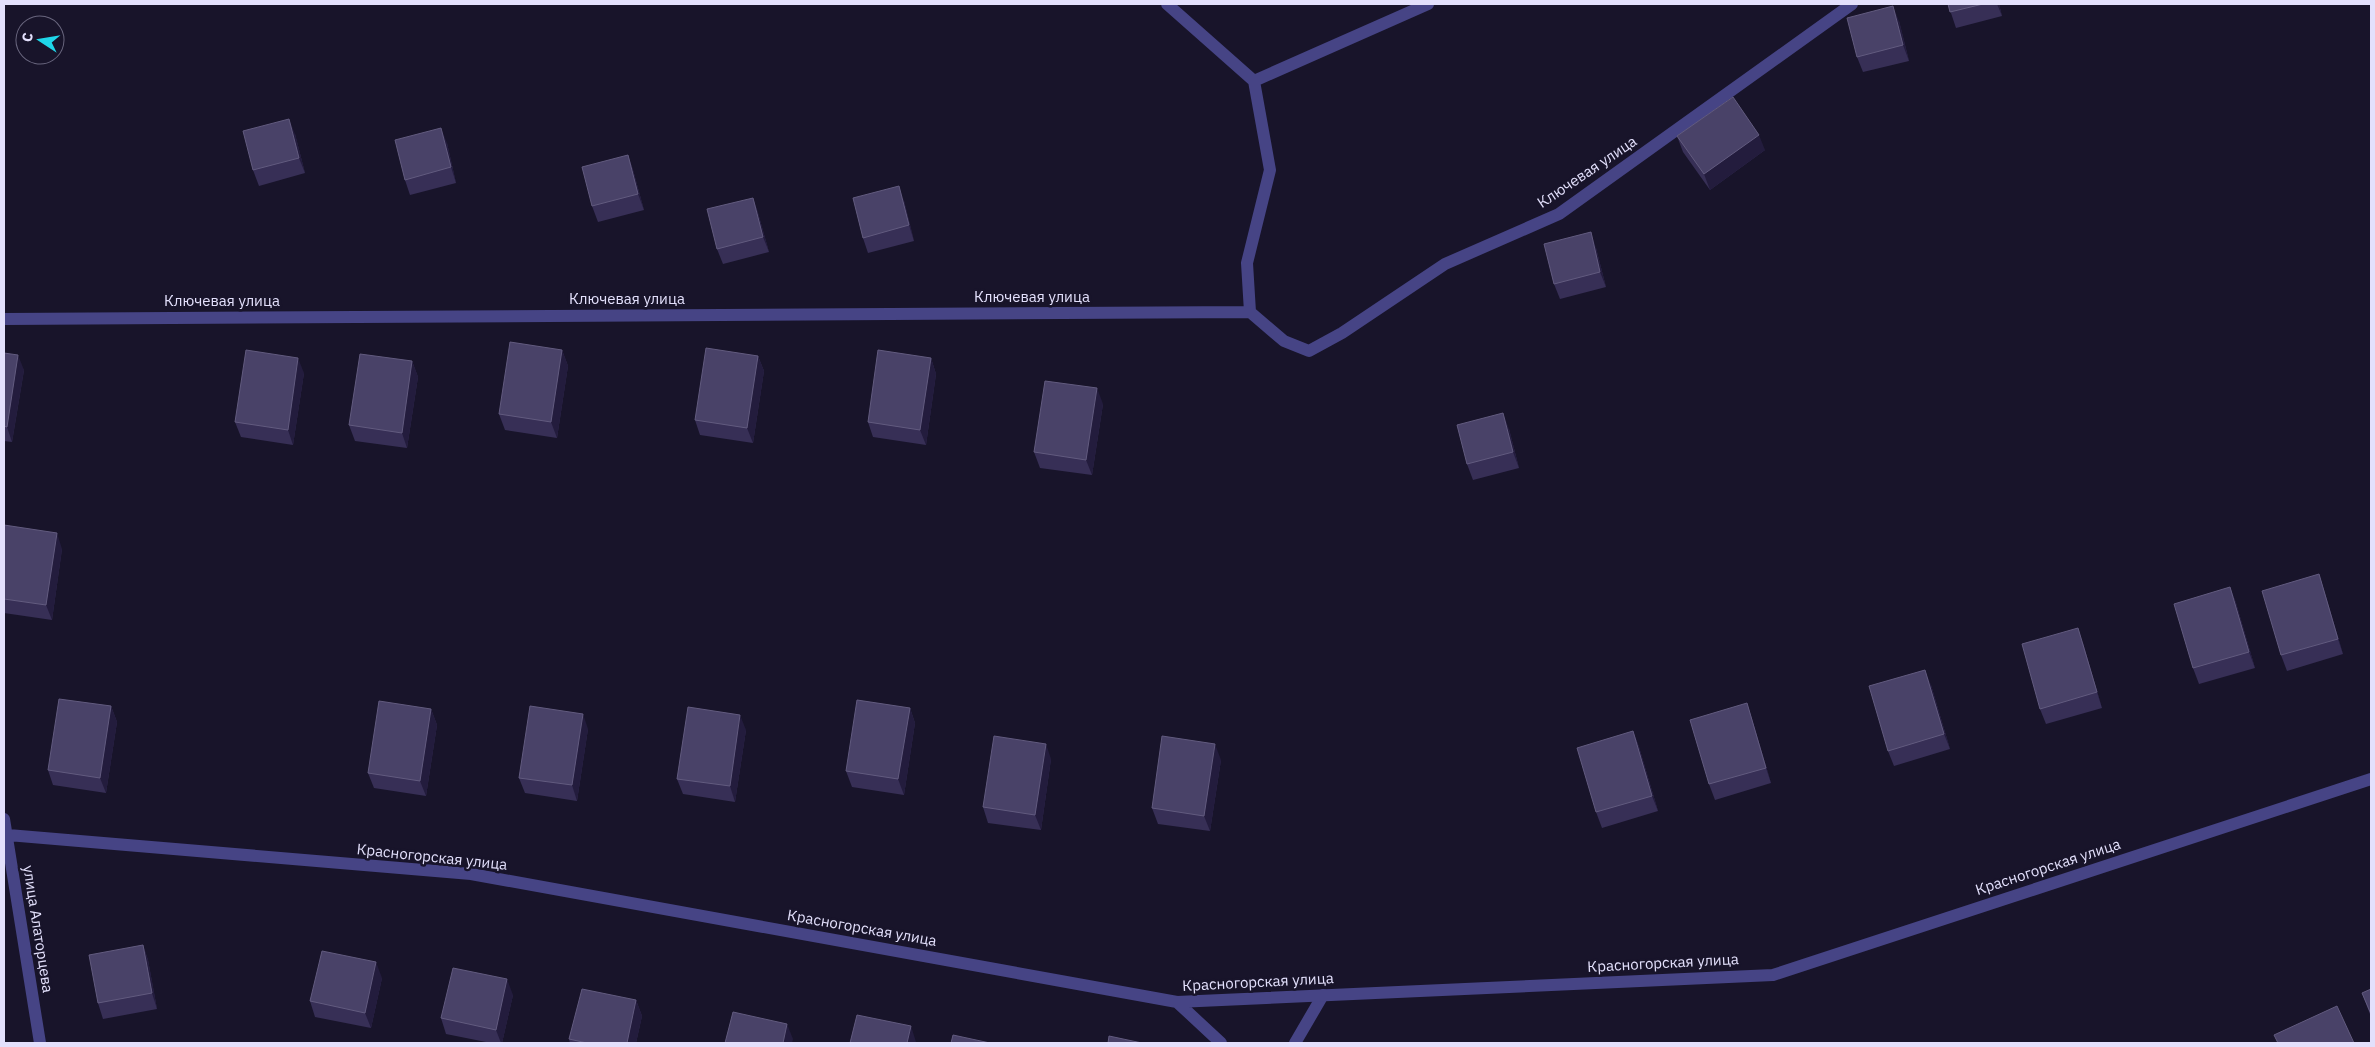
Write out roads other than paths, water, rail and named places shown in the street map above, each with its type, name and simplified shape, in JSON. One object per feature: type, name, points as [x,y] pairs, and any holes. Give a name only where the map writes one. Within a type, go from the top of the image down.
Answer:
[{"type":"street","points":[[1167,4],[1254,81],[1270,170],[1247,263],[1250,312]]},
{"type":"street","points":[[1254,81],[1428,4]]},
{"type":"street","name":"Ключевая улица","points":[[4,319],[1250,312],[1284,340],[1309,351],[1342,333],[1445,264],[1559,214],[1852,4]]},
{"type":"street","name":"Красногорская улица","points":[[8,834],[471,874],[1177,1002],[1773,974],[2371,779]]},
{"type":"street","name":"улица Алаторцева","points":[[4,819],[8,834],[40,1043]]},
{"type":"street","points":[[1295,1043],[1323,995]]},
{"type":"street","points":[[1177,1002],[1220,1043]]}]
